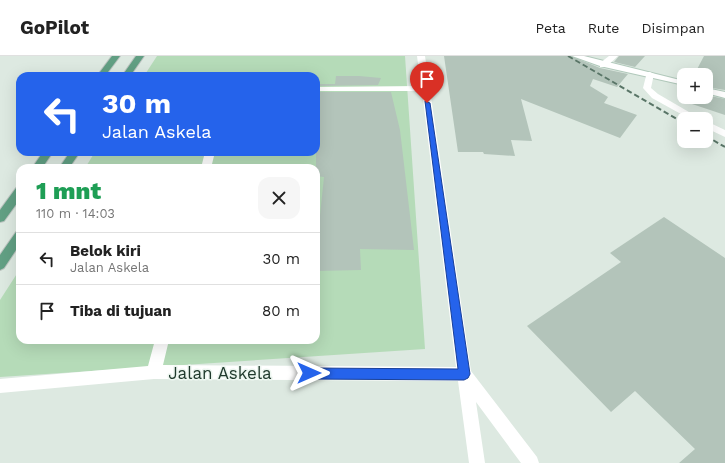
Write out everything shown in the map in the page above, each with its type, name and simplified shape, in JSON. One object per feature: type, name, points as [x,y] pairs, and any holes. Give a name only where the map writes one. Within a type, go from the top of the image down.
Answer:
[{"type":"main road","points":[[104,72],[116,56]]},
{"type":"main road","points":[[129,72],[140,56]]},
{"type":"main road","points":[[0,218],[16,196]]},
{"type":"main road","points":[[0,265],[16,241]]},
{"type":"street","points":[[421,56],[477,463]]},
{"type":"street","points":[[576,56],[603,65],[650,74],[677,81]]},
{"type":"street","points":[[603,65],[614,56]]},
{"type":"street","points":[[650,74],[647,88],[655,96],[684,112]]},
{"type":"street","points":[[320,88],[425,88]]},
{"type":"street","points":[[713,92],[725,95]]},
{"type":"street","points":[[713,128],[725,134]]},
{"type":"street","points":[[154,372],[161,344]]},
{"type":"street","name":"Jalan Askela","points":[[0,386],[154,372],[464,374]]},
{"type":"street","points":[[464,374],[531,463]]},
{"type":"green space","points":[[157,56],[405,56],[425,349],[0,377],[0,300],[16,275],[16,344],[320,344],[320,164],[88,164],[92,156],[320,156],[320,72],[147,72]]},
{"type":"building","points":[[444,56],[571,56],[600,68],[628,74],[617,87],[593,79],[590,86],[608,97],[604,103],[637,115],[620,138],[521,99],[532,141],[511,140],[515,156],[484,154],[483,152],[458,152]]},
{"type":"building","points":[[619,56],[645,56],[635,67],[614,62]]},
{"type":"building","points":[[704,56],[725,56],[725,90],[713,88],[713,68],[698,68]]},
{"type":"building","points":[[336,76],[381,78],[378,85],[320,86],[320,84],[335,84]]},
{"type":"building","points":[[320,92],[391,92],[400,130],[414,250],[360,249],[361,270],[320,271],[320,215],[324,177],[320,176],[320,164],[316,164],[316,156],[320,156]]},
{"type":"building","points":[[713,96],[725,99],[725,115],[692,104],[713,104]]},
{"type":"building","points":[[664,217],[725,258],[725,463],[679,463],[695,449],[635,391],[611,412],[527,326],[621,262],[610,253]]},
{"type":"railway","points":[[568,56],[677,119]]},
{"type":"railway","points":[[713,140],[725,147]]},
{"type":"route","points":[[309,373],[464,374],[427,103]]}]
